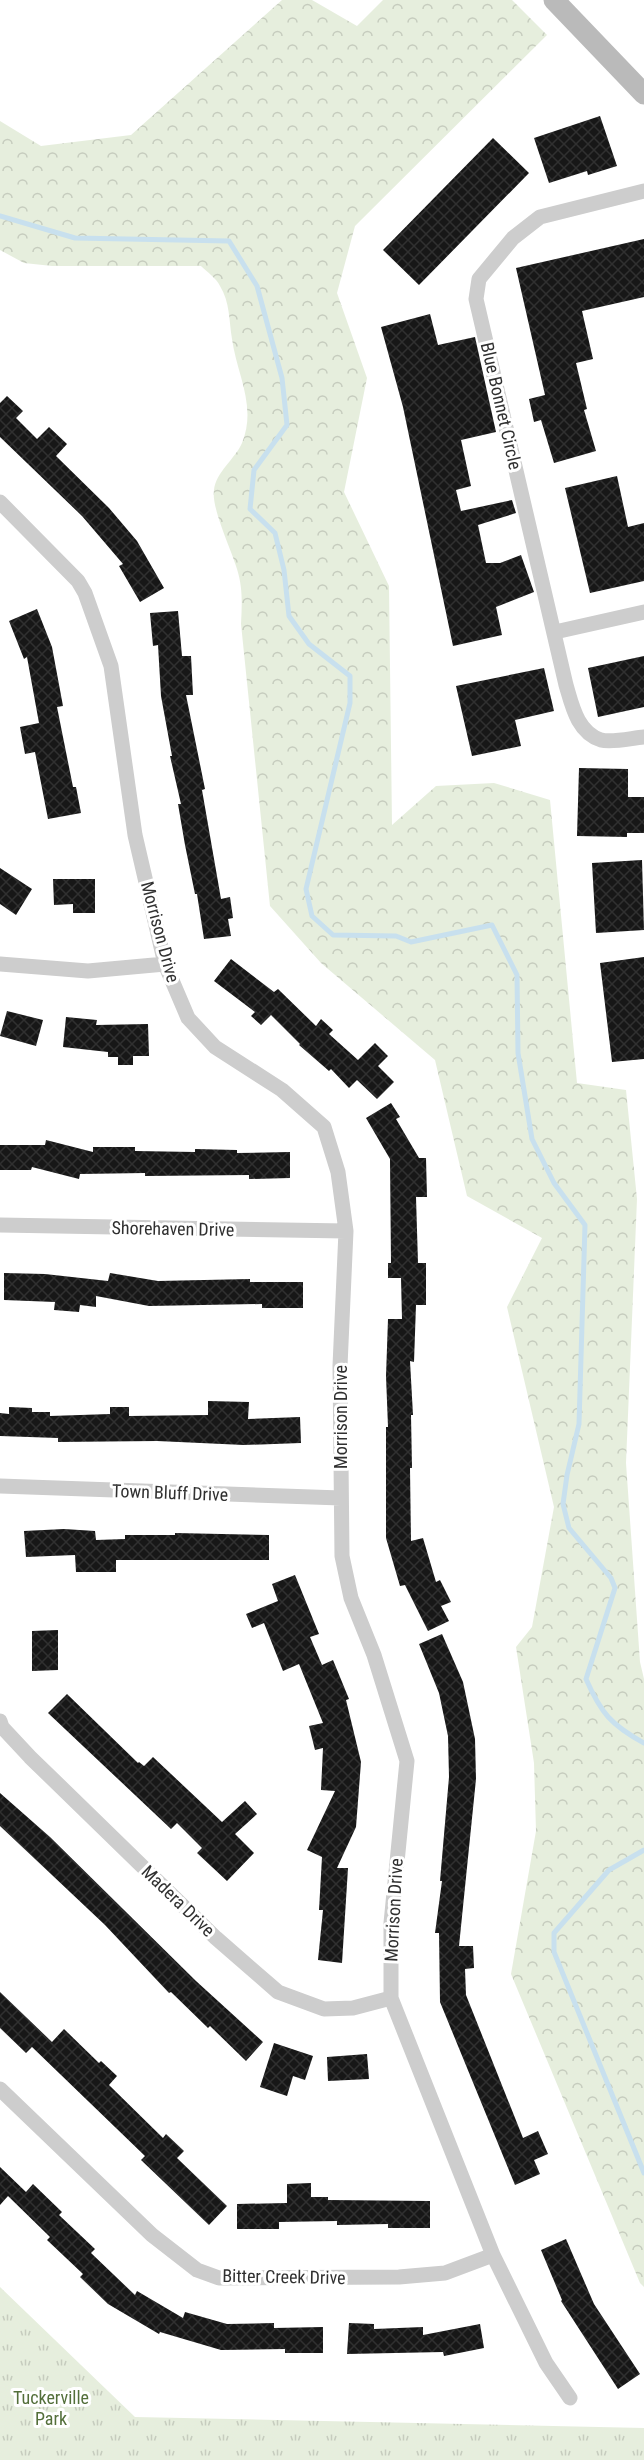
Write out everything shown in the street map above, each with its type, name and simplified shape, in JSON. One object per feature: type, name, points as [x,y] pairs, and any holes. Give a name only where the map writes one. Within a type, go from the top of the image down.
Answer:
[{"type":"main road","points":[[555,0],[644,94]]},
{"type":"street","name":"Blue Bonnet Circle","points":[[644,191],[540,217],[513,238],[479,279],[476,299],[566,685],[577,719],[587,731],[602,740],[644,737]]},
{"type":"street","name":"Morrison Drive","points":[[0,502],[78,582],[85,593],[111,666],[135,835],[165,964],[188,1018],[215,1047],[282,1090],[324,1127],[338,1172],[346,1231],[340,1366],[342,1556],[351,1598],[374,1655],[407,1761],[391,1923],[391,1998],[493,2255],[546,2364],[570,2398]]},
{"type":"street","points":[[555,632],[644,612]]},
{"type":"street","points":[[0,964],[88,971],[165,964]]},
{"type":"street","name":"Shorehaven Drive","points":[[0,1225],[346,1231]]},
{"type":"street","name":"Town Bluff Drive","points":[[0,1486],[341,1498]]},
{"type":"street","name":"Madera Drive","points":[[0,1721],[2,1727],[38,1765],[216,1938],[278,1992],[324,2008],[353,2008],[391,1998]]},
{"type":"street","name":"Bitter Creek Drive","points":[[0,2089],[153,2235],[197,2270],[219,2278],[399,2277],[445,2273],[493,2255]]},
{"type":"green space","points":[[282,0],[312,0],[357,26],[383,0],[512,0],[547,35],[355,226],[337,293],[367,378],[344,492],[389,586],[392,825],[436,786],[494,783],[550,800],[577,1083],[626,1090],[637,1199],[626,1463],[640,1662],[644,1679],[644,2287],[640,2283],[511,1974],[536,1831],[534,1763],[516,1647],[532,1627],[554,1507],[507,1307],[542,1238],[467,1196],[435,1060],[321,963],[270,906],[241,624],[240,583],[214,498],[215,483],[218,477],[242,443],[247,416],[245,391],[234,352],[227,305],[220,286],[201,266],[52,266],[24,263],[0,250],[0,121],[41,146],[131,135]]},
{"type":"green space","name":"Tuckerville Park","points":[[0,2287],[135,2417],[644,2428],[644,2460],[0,2460]]},
{"type":"building","points":[[600,116],[617,166],[588,175],[587,171],[549,183],[534,138]]},
{"type":"building","points":[[493,138],[529,173],[419,285],[383,250]]},
{"type":"building","points":[[644,239],[644,297],[582,311],[593,359],[576,363],[587,409],[584,410],[596,451],[554,463],[541,420],[534,422],[529,399],[545,395],[516,268]]},
{"type":"building","points":[[430,314],[438,345],[475,337],[496,432],[461,440],[471,486],[456,490],[461,511],[512,500],[516,513],[478,525],[486,563],[500,563],[521,555],[534,592],[496,607],[502,635],[453,646],[403,407],[381,327]]},
{"type":"building","points":[[7,396],[23,411],[16,418],[37,439],[49,427],[67,444],[56,456],[109,508],[137,541],[164,588],[140,602],[119,566],[123,564],[82,516],[0,437],[0,403]]},
{"type":"building","points":[[617,476],[628,527],[644,523],[644,581],[590,593],[565,488]]},
{"type":"building","points":[[37,609],[52,647],[63,706],[57,707],[73,787],[76,787],[81,813],[48,819],[35,752],[25,754],[20,727],[39,723],[27,657],[24,659],[9,621]]},
{"type":"building","points":[[178,611],[182,656],[191,656],[193,695],[186,695],[205,789],[202,790],[221,899],[230,897],[233,918],[228,919],[231,936],[204,939],[178,804],[181,804],[170,756],[172,756],[161,696],[158,645],[153,646],[150,613]]},
{"type":"building","points":[[644,656],[644,707],[598,717],[588,668]]},
{"type":"building","points":[[544,668],[554,711],[515,720],[521,746],[472,756],[456,686]]},
{"type":"building","points":[[579,768],[628,769],[628,797],[644,797],[644,833],[627,833],[627,837],[577,836]]},
{"type":"building","points":[[642,860],[644,930],[596,933],[592,863]]},
{"type":"building","points":[[0,868],[32,889],[16,915],[0,904]]},
{"type":"building","points":[[53,879],[95,879],[95,913],[73,913],[73,904],[54,905]]},
{"type":"building","points":[[644,957],[644,1059],[612,1062],[600,963]]},
{"type":"building","points":[[231,959],[274,992],[278,989],[316,1026],[321,1019],[333,1030],[329,1034],[358,1060],[375,1043],[388,1056],[378,1066],[394,1082],[377,1099],[357,1080],[349,1088],[331,1069],[329,1071],[299,1045],[271,1015],[261,1025],[251,1016],[255,1012],[214,981]]},
{"type":"building","points":[[7,1011],[43,1020],[36,1046],[0,1036]]},
{"type":"building","points":[[66,1017],[97,1020],[96,1025],[148,1024],[149,1056],[133,1056],[133,1065],[118,1065],[118,1057],[108,1057],[108,1052],[63,1047]]},
{"type":"building","points":[[391,1103],[400,1117],[396,1119],[419,1158],[426,1158],[427,1197],[416,1197],[418,1263],[426,1263],[426,1305],[416,1305],[414,1362],[410,1361],[413,1415],[411,1415],[412,1468],[410,1468],[411,1541],[423,1538],[436,1582],[440,1580],[451,1602],[441,1606],[449,1621],[428,1631],[405,1585],[400,1586],[386,1538],[388,1319],[402,1319],[401,1278],[388,1278],[388,1263],[391,1263],[390,1159],[366,1118]]},
{"type":"building","points":[[46,1140],[93,1152],[93,1147],[135,1147],[135,1151],[195,1152],[195,1149],[237,1150],[237,1153],[290,1152],[290,1178],[249,1179],[249,1175],[145,1176],[145,1173],[80,1174],[79,1179],[32,1167],[31,1170],[0,1170],[0,1145],[45,1145]]},
{"type":"building","points":[[4,1273],[45,1274],[108,1281],[110,1273],[158,1281],[250,1279],[250,1282],[303,1282],[303,1308],[262,1308],[262,1304],[149,1306],[96,1296],[96,1307],[80,1305],[79,1312],[54,1310],[55,1302],[4,1300]]},
{"type":"building","points":[[208,1401],[249,1402],[248,1419],[300,1417],[301,1443],[244,1445],[157,1441],[58,1442],[58,1438],[0,1436],[0,1413],[9,1414],[9,1407],[32,1408],[32,1412],[50,1412],[50,1416],[110,1414],[110,1407],[129,1407],[129,1416],[208,1415]]},
{"type":"building","points":[[64,1529],[95,1531],[96,1540],[125,1539],[125,1535],[175,1535],[175,1533],[269,1535],[269,1560],[116,1560],[116,1572],[76,1572],[75,1555],[26,1557],[24,1531]]},
{"type":"building","points":[[295,1575],[319,1634],[310,1637],[322,1665],[333,1660],[349,1699],[346,1700],[361,1762],[356,1827],[337,1868],[348,1868],[342,1963],[318,1960],[323,1910],[319,1910],[322,1857],[307,1850],[335,1791],[321,1790],[323,1748],[315,1750],[309,1726],[323,1723],[299,1664],[283,1671],[264,1623],[252,1628],[246,1614],[278,1601],[272,1584]]},
{"type":"building","points":[[58,1630],[58,1670],[32,1671],[32,1631]]},
{"type":"building","points":[[442,1634],[463,1682],[475,1739],[476,1779],[459,1946],[473,1946],[474,1968],[465,1969],[466,1995],[523,2138],[538,2131],[548,2154],[534,2160],[540,2174],[515,2185],[440,2002],[439,1933],[435,1933],[442,1881],[440,1881],[449,1777],[448,1736],[439,1693],[419,1644]]},
{"type":"building","points":[[67,1694],[138,1763],[144,1766],[153,1757],[222,1822],[245,1801],[257,1814],[235,1834],[254,1853],[227,1881],[197,1853],[202,1848],[177,1823],[171,1829],[48,1713]]},
{"type":"building","points":[[0,1793],[50,1837],[196,1981],[263,2042],[246,2061],[210,2026],[208,2028],[171,1992],[169,1993],[105,1925],[0,1826]]},
{"type":"building","points":[[0,1992],[52,2042],[64,2029],[99,2063],[101,2061],[117,2076],[109,2085],[163,2138],[166,2134],[184,2151],[177,2158],[227,2206],[209,2225],[141,2160],[145,2156],[32,2047],[26,2053],[0,2028]]},
{"type":"building","points":[[274,2043],[313,2056],[305,2080],[293,2076],[287,2096],[260,2087]]},
{"type":"building","points":[[367,2054],[369,2079],[328,2081],[327,2057]]},
{"type":"building","points":[[0,2167],[26,2192],[33,2184],[62,2212],[59,2215],[95,2249],[91,2253],[135,2295],[137,2291],[183,2318],[185,2312],[227,2324],[274,2323],[274,2328],[323,2327],[323,2353],[285,2353],[285,2349],[221,2350],[160,2332],[159,2334],[108,2304],[80,2277],[83,2274],[47,2240],[50,2237],[8,2196],[0,2205]]},
{"type":"building","points":[[311,2183],[311,2197],[328,2197],[328,2200],[430,2201],[430,2228],[388,2228],[388,2224],[337,2225],[337,2221],[279,2222],[279,2229],[237,2229],[237,2204],[287,2203],[287,2184]]},
{"type":"building","points":[[566,2239],[594,2304],[640,2374],[618,2389],[561,2301],[541,2250]]},
{"type":"building","points":[[349,2323],[374,2324],[374,2329],[423,2327],[423,2335],[480,2324],[484,2348],[444,2356],[443,2352],[347,2354]]},
{"type":"waterway","points":[[0,216],[75,238],[229,241],[257,286],[282,378],[287,425],[254,470],[250,509],[275,533],[284,570],[289,616],[309,644],[350,676],[350,703],[306,889],[312,916],[333,935],[396,936],[411,942],[492,925],[517,975],[518,1053],[532,1139],[554,1183],[585,1225],[579,1424],[563,1504],[569,1528],[611,1578],[615,1588],[586,1679],[608,1717],[644,1743]]},
{"type":"waterway","points":[[644,1850],[609,1870],[554,1933],[554,1952],[644,2173]]}]
